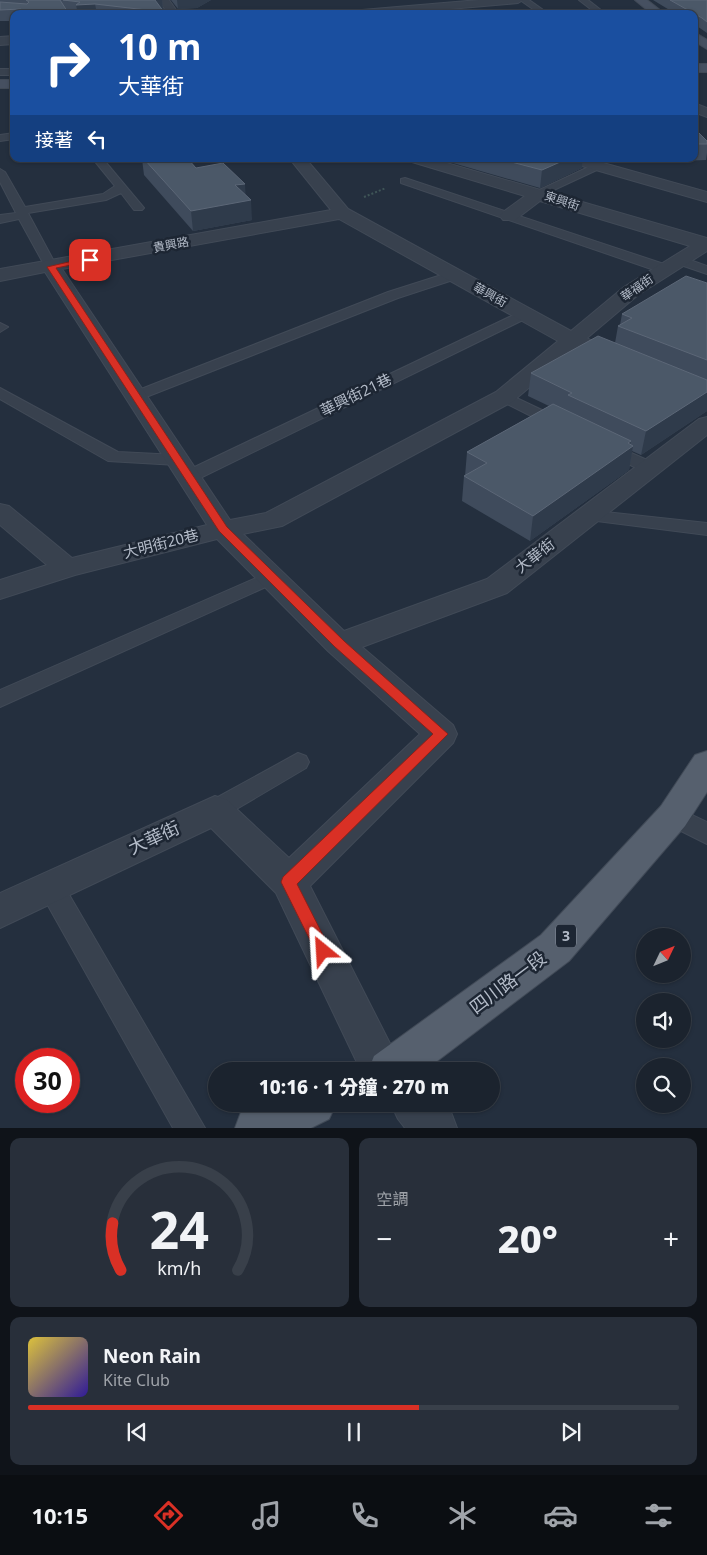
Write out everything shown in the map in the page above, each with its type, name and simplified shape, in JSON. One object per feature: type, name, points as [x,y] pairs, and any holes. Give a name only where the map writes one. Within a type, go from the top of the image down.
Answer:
[{"type":"main road","points":[[640,0],[654,10]]},
{"type":"main road","name":"四川路一段","points":[[401,1062],[555,948],[673,816],[707,764]]},
{"type":"main road","points":[[257,1128],[295,1112]]},
{"type":"street","points":[[408,10],[518,0]]},
{"type":"street","name":"華興街","points":[[300,162],[339,210],[572,340],[608,355]]},
{"type":"street","name":"東興街","points":[[428,162],[539,193],[707,244]]},
{"type":"street","points":[[583,162],[707,197]]},
{"type":"street","points":[[509,216],[539,193]]},
{"type":"street","name":"貴興路","points":[[0,275],[51,267],[339,210]]},
{"type":"street","name":"華福街","points":[[223,529],[273,520],[504,398],[631,291],[707,244]]},
{"type":"street","name":"大明街20巷","points":[[0,590],[67,568],[223,529],[51,267]]},
{"type":"street","name":"大華街","points":[[339,644],[497,586],[707,424]]},
{"type":"street","points":[[0,512],[67,568]]},
{"type":"street","points":[[223,529],[339,644],[441,734],[289,882]]},
{"type":"street","points":[[215,810],[289,882],[379,1062]]},
{"type":"street","name":"大華街","points":[[0,910],[215,810]]},
{"type":"street","points":[[420,1112],[435,1128]]},
{"type":"lane","points":[[524,0],[539,10]]},
{"type":"lane","points":[[584,0],[597,10]]},
{"type":"lane","points":[[101,162],[138,208]]},
{"type":"lane","points":[[539,193],[597,166]]},
{"type":"lane","points":[[0,172],[51,267]]},
{"type":"lane","points":[[405,181],[509,216],[672,265],[707,270]]},
{"type":"lane","points":[[0,220],[22,213],[106,197],[122,187]]},
{"type":"lane","points":[[136,396],[393,295],[454,275]]},
{"type":"lane","name":"華興街21巷","points":[[183,468],[524,314]]},
{"type":"lane","points":[[0,393],[114,457],[183,468]]},
{"type":"lane","points":[[504,398],[573,431]]},
{"type":"lane","points":[[599,443],[650,468]]},
{"type":"lane","points":[[587,515],[707,529]]},
{"type":"lane","points":[[0,699],[272,577]]},
{"type":"lane","points":[[215,810],[298,762]]},
{"type":"lane","points":[[673,816],[707,834]]},
{"type":"lane","points":[[51,887],[190,1128]]},
{"type":"path","points":[[339,210],[405,181]]},
{"type":"building","points":[[26,0],[60,0],[66,10],[0,10],[0,2],[27,4],[29,2]]},
{"type":"building","points":[[63,0],[155,0],[162,10],[95,4],[76,5],[80,2]]},
{"type":"building","points":[[670,0],[707,0],[707,22],[698,16],[698,10],[688,10]]},
{"type":"building","points":[[698,132],[707,141],[707,144],[698,144]]},
{"type":"building","points":[[147,162],[191,162],[196,168],[223,163],[245,184],[235,185],[251,200],[191,211]]},
{"type":"building","points":[[511,162],[560,162],[542,170]]},
{"type":"building","points":[[686,276],[707,283],[707,360],[618,326],[632,318],[622,314]]},
{"type":"building","points":[[598,336],[707,380],[707,392],[646,431],[568,395],[572,393],[531,373]]},
{"type":"building","points":[[553,404],[631,441],[628,443],[633,446],[533,516],[464,476],[487,463],[467,452]]},
{"type":"route","points":[[90,260],[51,267],[223,529],[339,644],[441,734],[289,882],[323,951]]}]
